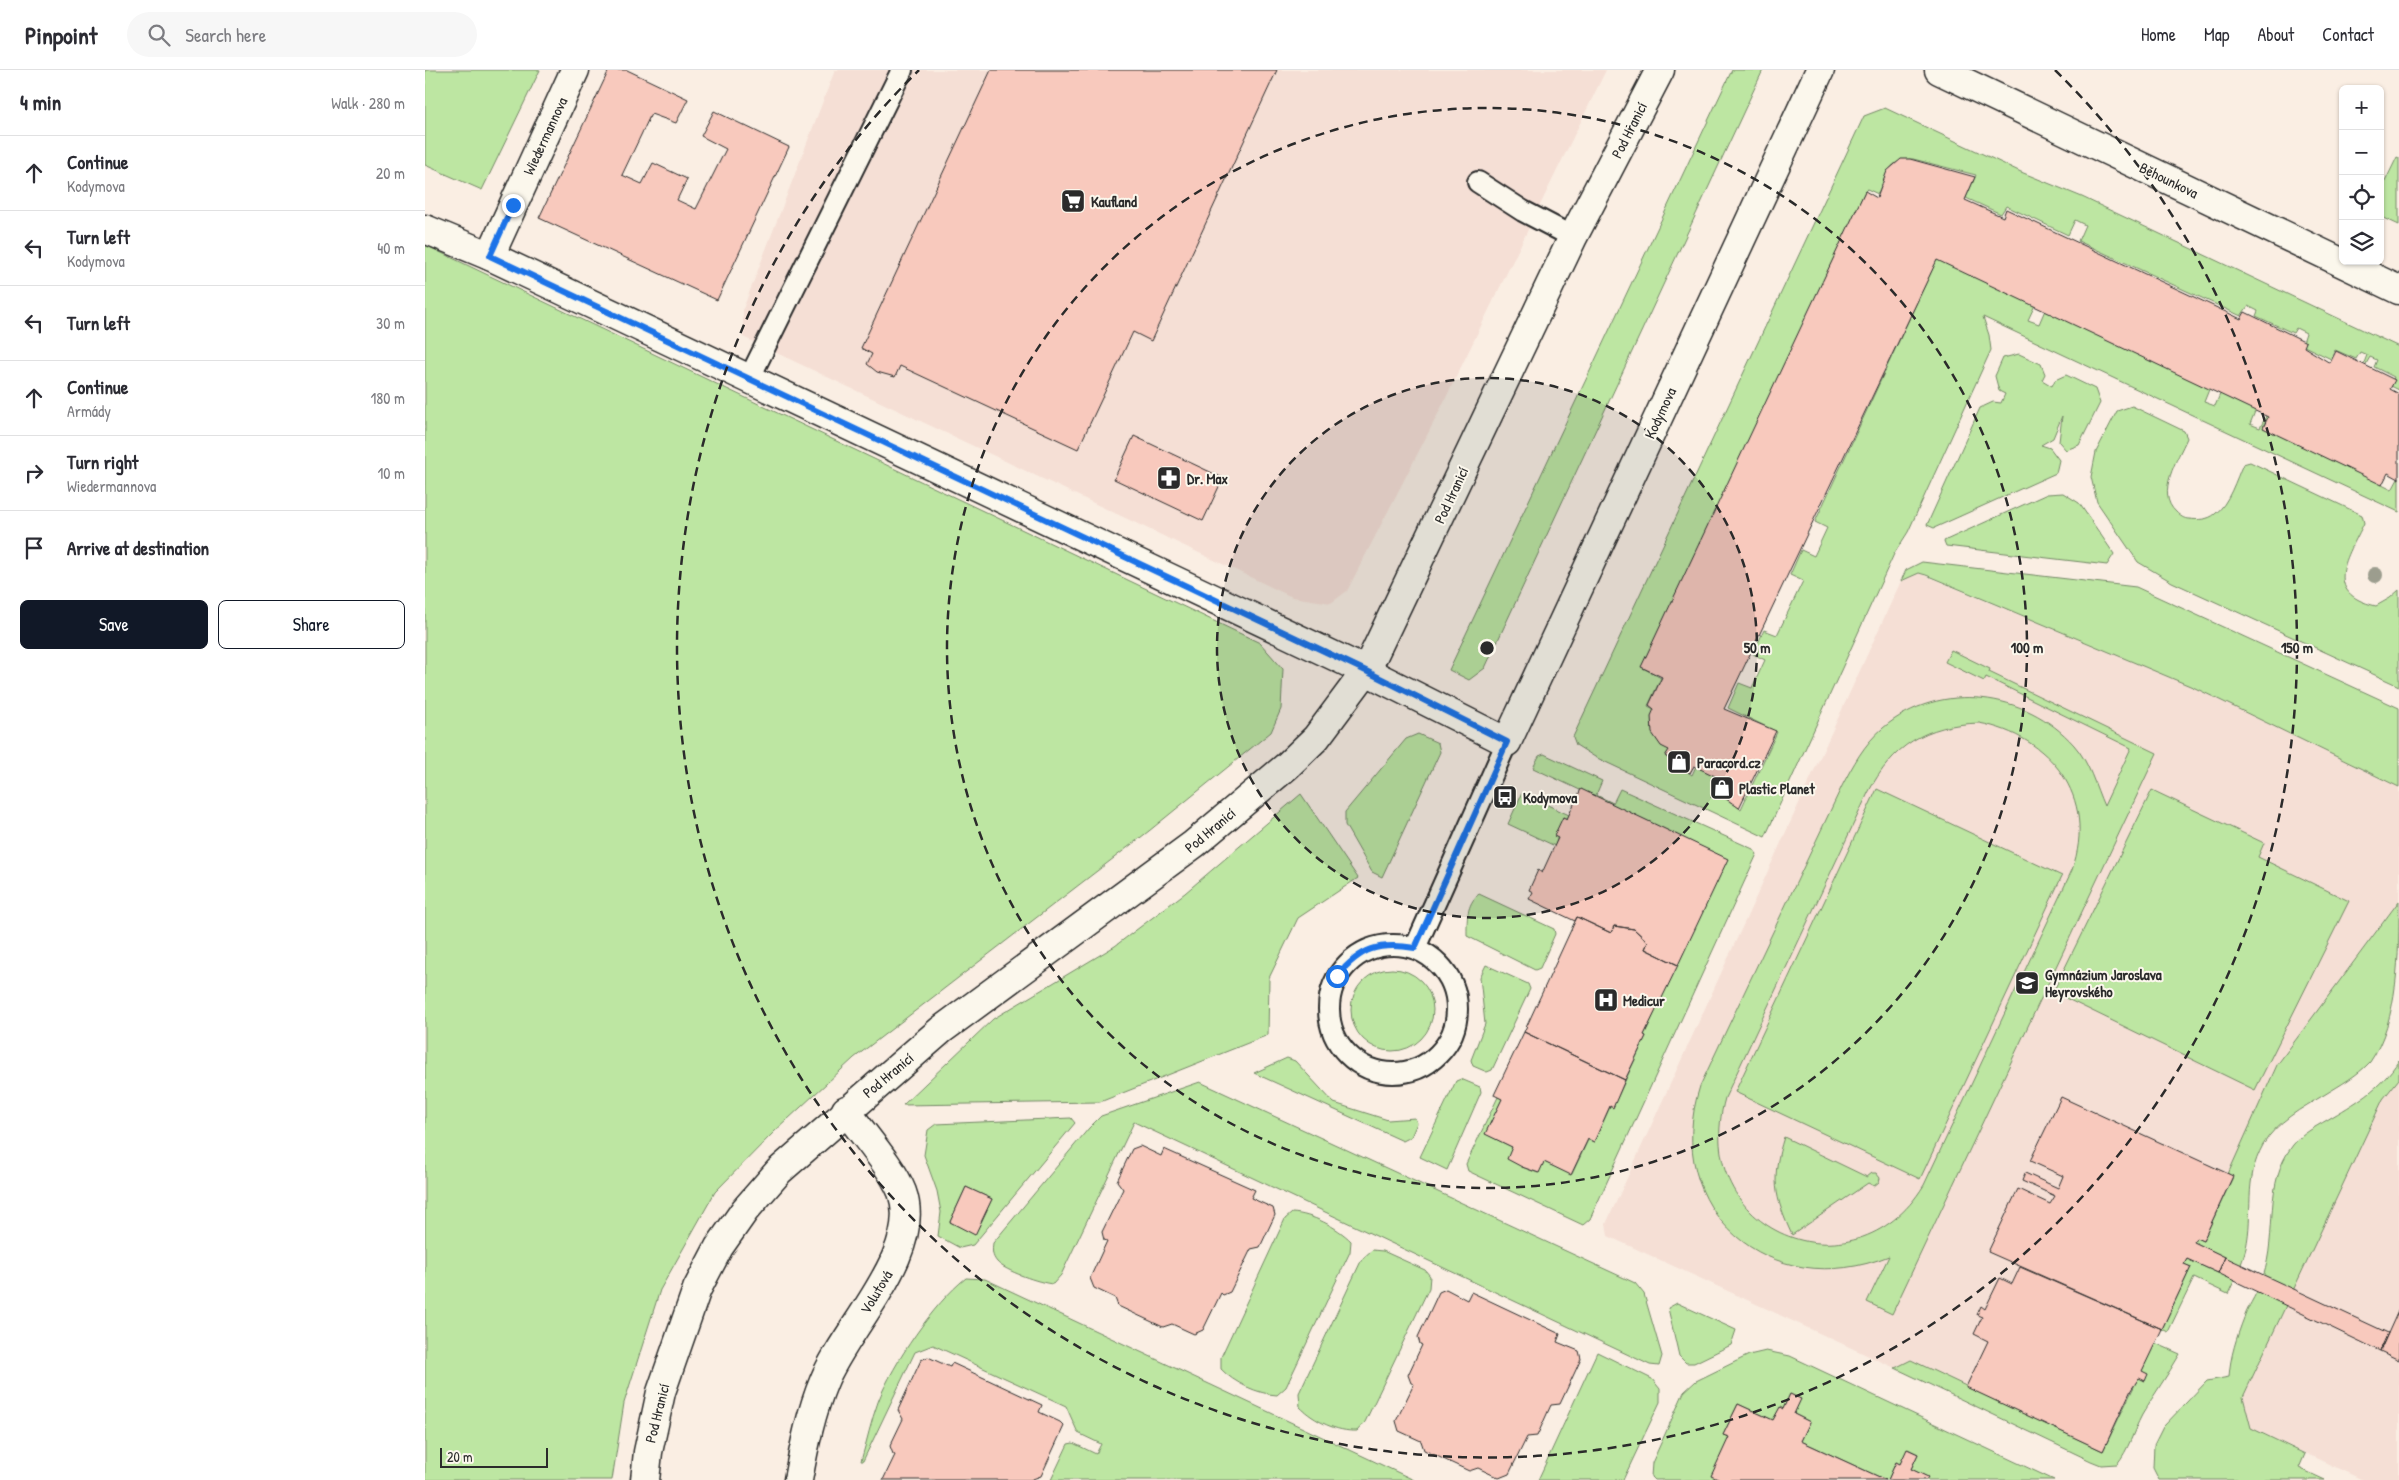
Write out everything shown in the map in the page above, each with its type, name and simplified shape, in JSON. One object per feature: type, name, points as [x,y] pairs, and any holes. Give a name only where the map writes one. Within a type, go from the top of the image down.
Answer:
[{"type":"street","name":"Wiedermannova","points":[[490,256],[575,70]]},
{"type":"street","name":"Pod Hranicí","points":[[645,1480],[648,1452],[661,1392],[697,1288],[719,1247],[745,1210],[779,1171],[846,1110],[941,1030],[1201,838],[1287,766],[1315,738],[1366,671],[1573,237],[1660,70]]},
{"type":"street","name":"Kodymova","points":[[1507,742],[1820,70]]},
{"type":"street","name":"Běhounkova","points":[[1939,70],[2399,290]]},
{"type":"street","points":[[425,229],[490,256],[749,378],[810,409],[1366,671],[1507,742]]},
{"type":"street","name":"Volutová","points":[[798,1480],[803,1453],[825,1380],[892,1266],[902,1243],[907,1218],[902,1192],[889,1170],[846,1110]]},
{"type":"lane","points":[[749,378],[902,70]]},
{"type":"lane","points":[[1478,182],[1523,212],[1573,237]]},
{"type":"lane","name":"Kodymova","points":[[1415,948],[1507,742]]},
{"type":"lane","points":[[1393,944],[1415,948],[1433,958],[1447,973],[1455,991],[1458,1011],[1454,1032],[1444,1049],[1429,1063],[1417,1069],[1391,1074],[1371,1070],[1351,1059],[1337,1041],[1329,1020],[1329,997],[1337,976],[1351,959],[1371,948],[1393,944]]},
{"type":"shaded area","points":[[835,70],[1606,70],[1439,412],[1347,591],[1331,603],[1292,597],[743,337],[743,309]]},
{"type":"shaded area","name":"Gymnázium Jaroslava Heyrovského","points":[[1919,573],[2195,688],[2399,787],[2399,901],[2277,1065],[2233,1176],[2203,1241],[2194,1242],[2225,1257],[2218,1273],[2187,1259],[2191,1267],[2103,1451],[1911,1361],[1895,1368],[1608,1236],[1606,1224],[1901,581]]},
{"type":"shaded area","points":[[2399,1079],[2399,1480],[2363,1480],[2251,1428],[2243,1397],[2383,1099]]},
{"type":"green space","points":[[425,70],[540,70],[482,190],[425,165]]},
{"type":"green space","points":[[1732,70],[1763,70],[1485,668],[1469,680],[1449,670]]},
{"type":"green space","points":[[1885,108],[2021,172],[2082,197],[2399,347],[2399,390],[2391,386],[2394,377],[2374,367],[2377,360],[2370,357],[2366,364],[2364,363],[2367,355],[2360,352],[2356,359],[2335,350],[2331,359],[2302,345],[2306,333],[2296,328],[2293,333],[2256,316],[2258,311],[2248,306],[2241,316],[2078,241],[2085,225],[2075,220],[2068,235],[2006,206],[2001,214],[1966,198],[1976,175],[1913,159],[1898,162],[1889,169],[1878,194],[1867,189],[1865,191],[1643,668],[1661,678],[1648,706],[1654,709],[1654,721],[1657,732],[1669,750],[1666,757],[1692,775],[1697,764],[1722,775],[1714,791],[1741,809],[1777,732],[1728,708],[1739,683],[1752,688],[1765,660],[1753,654],[1764,630],[1777,635],[1803,581],[1790,575],[1801,550],[1814,556],[1827,528],[1815,522],[1937,259],[2035,305],[2028,320],[2039,324],[2045,310],[2210,387],[2204,402],[2215,406],[2221,392],[2256,409],[2250,424],[2260,428],[2267,414],[2268,417],[2263,426],[2382,482],[2388,471],[2382,485],[2392,490],[2399,477],[2399,512],[1983,317],[1989,335],[1991,350],[1908,532],[1894,554],[1765,837],[1595,757],[1576,745],[1573,737],[1864,116]]},
{"type":"green space","points":[[2397,157],[2399,158],[2399,225],[2384,218],[2384,184]]},
{"type":"green space","points":[[425,245],[1260,643],[1283,669],[1281,709],[1271,732],[1149,831],[854,1058],[774,1132],[715,1192],[660,1290],[624,1403],[612,1480],[425,1480]]},
{"type":"green space","points":[[2019,354],[2041,364],[2045,374],[2042,380],[2052,386],[2055,380],[2066,375],[2095,389],[2100,403],[2079,445],[2066,450],[2059,442],[2062,416],[2053,438],[2041,445],[2050,448],[2059,460],[2056,473],[1934,528],[1927,525],[1980,408],[1993,402],[2001,403],[2005,394],[1999,391],[1995,376],[2003,358]]},
{"type":"green space","points":[[2132,406],[2184,431],[2187,438],[2170,476],[2168,495],[2170,504],[2184,518],[2203,519],[2220,510],[2235,484],[2243,464],[2250,462],[2362,515],[2364,523],[2346,561],[2343,572],[2344,583],[2349,592],[2359,600],[2376,606],[2399,590],[2399,686],[2172,582],[2138,562],[2097,502],[2091,477],[2096,452],[2117,411]]},
{"type":"green space","points":[[2063,493],[2079,503],[2114,554],[2107,565],[1946,546],[1944,541],[2047,494]]},
{"type":"green space","points":[[1922,562],[2136,587],[2399,708],[2399,787],[2195,688],[1926,575],[1919,573],[1901,581],[1906,570]]},
{"type":"green space","points":[[1951,650],[1990,669],[1989,672],[2157,753],[1892,1314],[1867,1302],[1889,1256],[1845,1268],[1804,1267],[1767,1256],[1735,1236],[1711,1207],[1696,1172],[1692,1131],[1700,1086],[1842,786],[1865,748],[1883,728],[1906,713],[1930,703],[1956,698],[1982,698],[2008,703],[2032,713],[2054,727],[2074,745],[2088,767],[2104,806],[2131,748],[1986,677],[1984,681],[1945,662]],"holes":[[[1979,723],[2004,730],[2027,741],[2046,756],[2062,774],[2073,795],[2078,818],[2078,843],[2072,870],[1924,1185],[1894,1220],[1858,1239],[1821,1243],[1784,1234],[1753,1214],[1731,1184],[1720,1145],[1725,1098],[1868,793],[1888,762],[1913,741],[1927,733],[1942,728]]]},
{"type":"green space","points":[[1418,734],[1438,743],[1440,752],[1382,877],[1372,872],[1345,825],[1345,812],[1406,739]]},
{"type":"green space","points":[[1544,754],[1602,781],[1596,795],[1613,803],[1620,789],[1753,849],[1757,854],[1590,1219],[1583,1225],[1468,1171],[1466,1164],[1498,1097],[1502,1099],[1486,1134],[1512,1147],[1522,1167],[1538,1173],[1544,1162],[1572,1174],[1588,1140],[1594,1142],[1610,1107],[1613,1107],[1646,1036],[1644,1035],[1727,859],[1533,768],[1539,756]]},
{"type":"green space","points":[[1877,789],[2062,876],[1920,1179],[1735,1092]]},
{"type":"green space","points":[[2152,790],[2264,843],[2258,857],[2349,901],[2255,1090],[2053,992]]},
{"type":"green space","points":[[1522,793],[1569,815],[1567,819],[1563,817],[1555,846],[1508,824]]},
{"type":"green space","points":[[1301,794],[1358,878],[1298,918],[1269,978],[1268,1035],[1100,1102],[903,1105],[993,1019],[1115,946],[1185,893]]},
{"type":"green space","points":[[1479,894],[1554,929],[1555,934],[1540,968],[1535,970],[1467,936],[1469,908]]},
{"type":"green space","points":[[2399,901],[2399,942],[2395,985],[2387,1026],[2380,1045],[2370,1062],[2360,1072],[2290,1116],[2268,1137],[2257,1158],[2253,1171],[2246,1248],[2228,1294],[2194,1278],[2168,1332],[2162,1329],[2191,1267],[2184,1264],[2187,1259],[2218,1273],[2225,1257],[2194,1242],[2196,1238],[2203,1241],[2233,1177],[2228,1174],[2277,1065]]},
{"type":"green space","points":[[1486,965],[1528,984],[1530,989],[1492,1070],[1487,1072],[1473,1066],[1471,1060],[1485,1024],[1480,977]]},
{"type":"green space","points":[[1392,969],[1408,972],[1421,981],[1430,994],[1433,1010],[1430,1026],[1421,1039],[1408,1048],[1392,1051],[1376,1048],[1363,1039],[1354,1026],[1351,1010],[1354,994],[1363,981],[1376,972]]},
{"type":"green space","points":[[1287,1058],[1295,1061],[1334,1103],[1388,1120],[1415,1118],[1417,1123],[1411,1137],[1403,1141],[1254,1073]]},
{"type":"green space","points":[[2399,1060],[2399,1079],[2383,1099],[2243,1397],[2251,1428],[2305,1454],[2299,1468],[2325,1480],[2159,1480],[2153,1468],[2154,1445],[2163,1427],[2207,1381],[2229,1377],[2236,1339],[2261,1282],[2267,1260],[2274,1192],[2284,1160],[2300,1137],[2348,1108],[2376,1087]]},
{"type":"green space","points":[[1461,1079],[1480,1087],[1481,1092],[1447,1170],[1420,1157],[1456,1081]]},
{"type":"green space","points":[[1200,1082],[1635,1283],[1644,1294],[1662,1356],[1659,1366],[1650,1365],[1134,1122],[1061,1275],[1053,1284],[1023,1276],[997,1262],[994,1258],[993,1243],[1101,1116]]},
{"type":"green space","points":[[1071,1118],[1075,1123],[973,1245],[960,1248],[938,1236],[941,1212],[937,1191],[924,1155],[928,1130],[936,1124]],"holes":[[[966,1187],[992,1199],[975,1234],[950,1222]]]},
{"type":"green space","points":[[1784,1137],[1867,1177],[1872,1173],[1876,1173],[1880,1178],[1879,1182],[1874,1186],[1868,1183],[1792,1235],[1781,1209],[1776,1187],[1777,1164]]},
{"type":"green space","points":[[1292,1213],[1324,1222],[1351,1241],[1350,1252],[1286,1387],[1277,1395],[1254,1390],[1233,1379],[1221,1369],[1221,1357],[1285,1219]]},
{"type":"green space","points":[[1372,1250],[1383,1251],[1425,1270],[1430,1276],[1429,1288],[1365,1422],[1357,1431],[1342,1430],[1326,1425],[1300,1407],[1299,1393],[1362,1259]]},
{"type":"green space","points":[[966,1278],[985,1279],[1414,1480],[1051,1480],[1068,1444],[1073,1443],[1096,1454],[1101,1444],[1078,1433],[1066,1406],[933,1345],[915,1352],[863,1461],[861,1461],[878,1402],[904,1352],[941,1302]]},
{"type":"green space","points":[[1677,1303],[1736,1330],[1731,1345],[1694,1363],[1686,1363],[1679,1356],[1668,1308]]},
{"type":"green space","points":[[2155,1343],[2180,1354],[2142,1415],[2128,1446],[2117,1464],[2101,1465],[2091,1461],[1895,1368],[1911,1360],[2103,1451]]},
{"type":"green space","points":[[1766,1351],[1790,1356],[2054,1480],[1926,1480],[1927,1477],[1911,1469],[1918,1454],[1908,1449],[1900,1464],[1896,1462],[1888,1480],[1886,1480],[1801,1441],[1810,1422],[1794,1414],[1800,1399],[1790,1394],[1783,1409],[1780,1408],[1773,1420],[1738,1404],[1723,1435],[1729,1437],[1720,1480],[1654,1480],[1651,1477],[1652,1463],[1684,1392],[1696,1381],[1749,1355]]},
{"type":"green space","points":[[1597,1352],[1652,1379],[1660,1389],[1660,1402],[1623,1480],[1538,1480]]},
{"type":"building","points":[[609,70],[627,70],[688,99],[676,123],[651,114],[622,175],[642,184],[653,163],[687,179],[677,200],[696,209],[726,149],[701,136],[714,111],[789,147],[717,300],[539,218]]},
{"type":"building","name":"Kaufland","points":[[991,70],[1277,70],[1151,341],[1133,332],[1078,449],[900,366],[895,377],[877,372],[867,364],[872,354],[861,348]]},
{"type":"building","points":[[1901,159],[1910,159],[1975,177],[1965,200],[2003,217],[2006,209],[2241,319],[2245,312],[2306,342],[2304,347],[2330,363],[2336,351],[2395,380],[2390,389],[2399,394],[2399,479],[2388,473],[2382,485],[2263,428],[2268,417],[1937,260],[1724,709],[1776,731],[1739,808],[1714,790],[1719,778],[1694,766],[1690,773],[1665,756],[1669,750],[1661,746],[1652,733],[1651,716],[1654,709],[1649,705],[1662,677],[1641,667],[1865,191],[1877,198],[1887,171]]},
{"type":"building","name":"Dr. Max","points":[[1134,436],[1223,478],[1203,521],[1114,479]]},
{"type":"building","points":[[1581,789],[1728,859],[1678,965],[1645,949],[1648,942],[1634,929],[1614,926],[1611,933],[1577,917],[1575,921],[1529,899],[1533,892],[1529,890],[1538,870],[1542,873],[1558,838],[1554,836],[1563,817],[1567,819]]},
{"type":"building","points":[[1577,917],[1611,933],[1614,926],[1634,929],[1648,942],[1645,949],[1678,965],[1644,1035],[1646,1036],[1625,1080],[1524,1032]]},
{"type":"building","points":[[1524,1032],[1625,1080],[1613,1108],[1610,1106],[1594,1142],[1588,1139],[1571,1175],[1544,1162],[1539,1173],[1522,1167],[1507,1159],[1512,1147],[1485,1134],[1502,1099],[1494,1095]]},
{"type":"building","points":[[2061,1097],[2233,1176],[2203,1241],[2196,1238],[2194,1242],[2225,1257],[2218,1273],[2187,1259],[2184,1264],[2191,1267],[2162,1329],[1988,1252],[2018,1189],[2050,1204],[2055,1196],[2022,1181],[2025,1173],[2058,1188],[2063,1176],[2030,1161]]},
{"type":"building","points":[[1140,1146],[1161,1156],[1164,1149],[1255,1190],[1251,1198],[1273,1208],[1275,1215],[1260,1247],[1251,1249],[1230,1292],[1223,1295],[1221,1293],[1203,1330],[1194,1334],[1172,1324],[1163,1327],[1118,1306],[1115,1298],[1094,1288],[1090,1278],[1107,1241],[1104,1240],[1102,1232],[1123,1189],[1117,1181],[1132,1149]]},
{"type":"building","points":[[966,1187],[992,1199],[975,1235],[950,1222]]},
{"type":"building","points":[[2225,1257],[2388,1333],[2380,1351],[2218,1273]]},
{"type":"building","points":[[2020,1267],[2162,1329],[2142,1371],[2148,1374],[2145,1381],[2139,1378],[2131,1390],[2103,1451],[1966,1387],[1988,1341],[1974,1334],[1982,1317],[1977,1315],[1981,1306],[1985,1309],[2000,1278],[2012,1284]]},
{"type":"building","points":[[1446,1289],[1467,1300],[1471,1292],[1560,1334],[1557,1342],[1579,1351],[1581,1359],[1560,1404],[1551,1405],[1537,1436],[1527,1437],[1509,1474],[1499,1478],[1478,1468],[1469,1471],[1424,1450],[1421,1441],[1399,1431],[1396,1421],[1414,1384],[1411,1383],[1408,1375],[1422,1345],[1418,1337],[1439,1292]]},
{"type":"building","points":[[2399,1309],[2399,1360],[2380,1351]]},
{"type":"building","points":[[928,1357],[950,1367],[952,1363],[1042,1405],[1039,1412],[1060,1422],[1064,1426],[1041,1476],[1030,1480],[883,1480],[895,1455],[890,1446],[903,1419],[898,1410],[921,1360]]},
{"type":"building","points":[[1790,1394],[1801,1399],[1794,1414],[1810,1422],[1801,1441],[1886,1480],[1720,1480],[1711,1476],[1729,1437],[1723,1435],[1738,1404],[1773,1420],[1780,1407],[1783,1409]]},
{"type":"building","points":[[1907,1449],[1918,1454],[1911,1469],[1928,1477],[1926,1480],[1888,1480],[1896,1462],[1900,1464]]},
{"type":"place","name":"Kaufland","points":[[1073,201]]},
{"type":"place","name":"Dr. Max","points":[[1169,478]]},
{"type":"place","name":"Paracord.cz","points":[[1679,762]]},
{"type":"place","name":"Plastic Planet","points":[[1722,788]]},
{"type":"place","name":"Kodymova","points":[[1505,797]]},
{"type":"place","name":"Gymnázium Jaroslava Heyrovského","points":[[2027,983]]},
{"type":"place","name":"Medicur","points":[[1606,1000]]},
{"type":"route","points":[[513,205],[490,256],[1366,671],[1507,742],[1415,948],[1393,944],[1371,948],[1351,959],[1337,976]]}]
